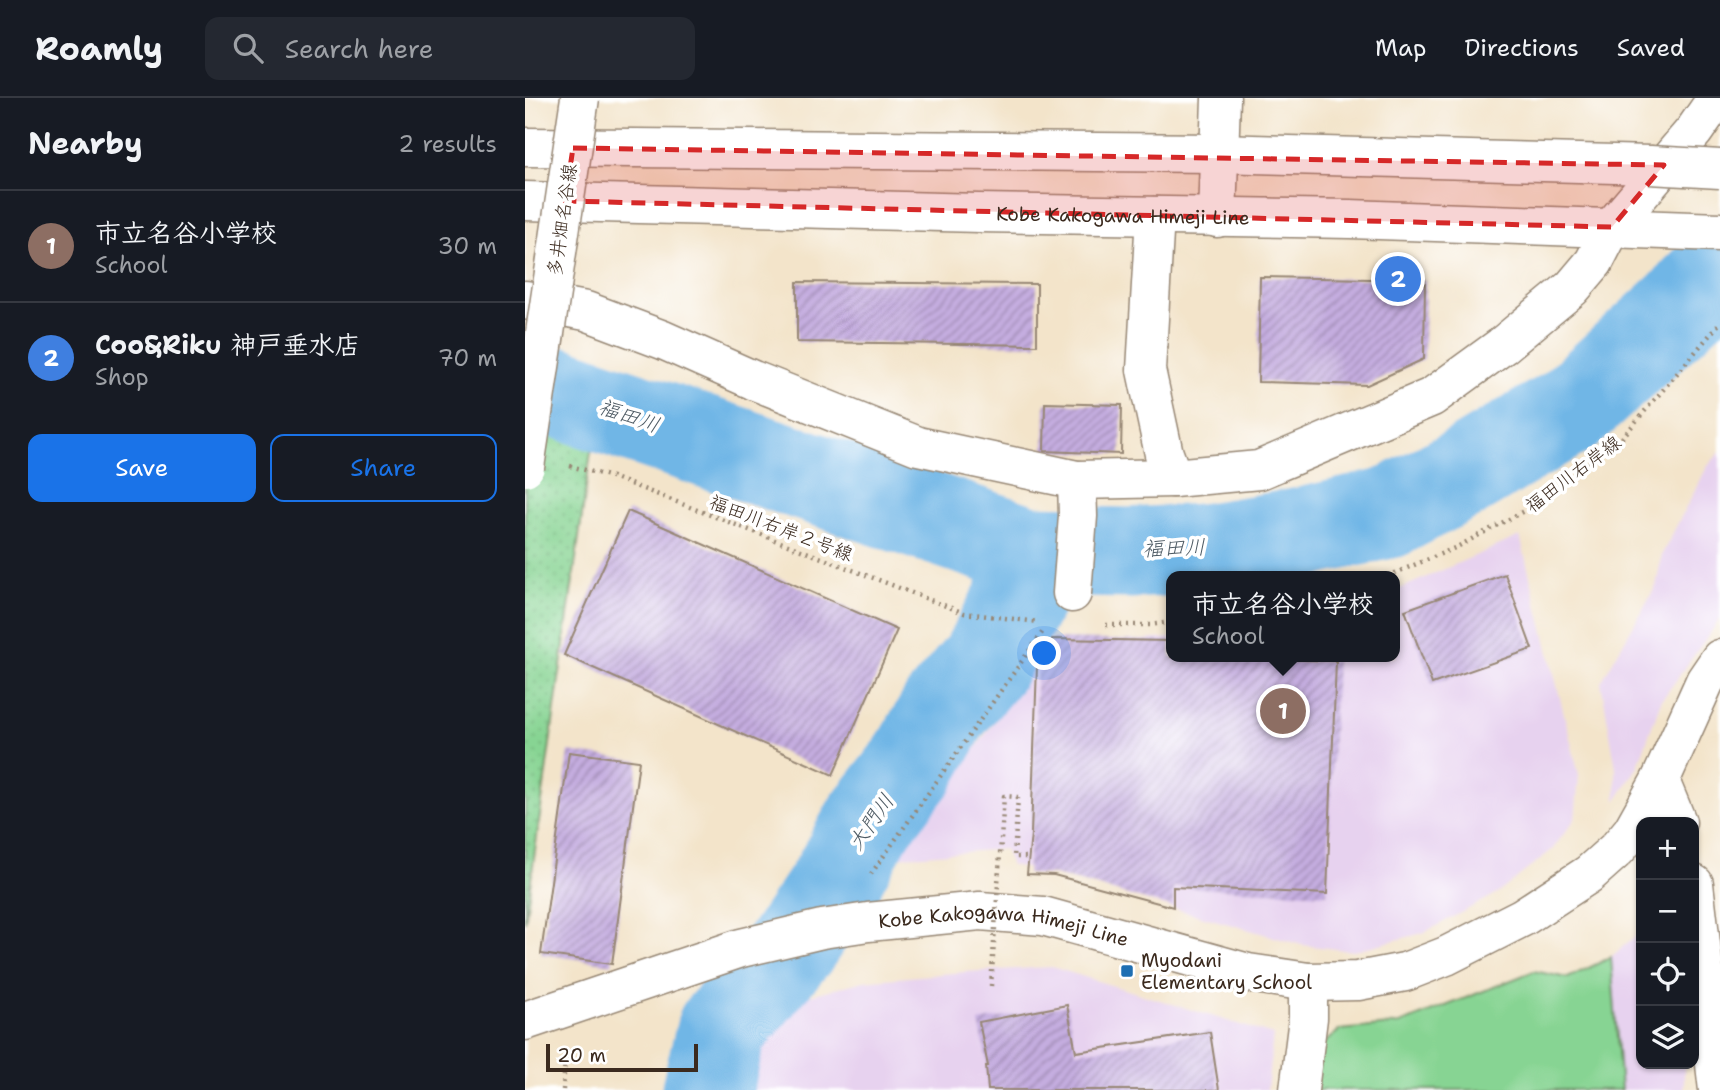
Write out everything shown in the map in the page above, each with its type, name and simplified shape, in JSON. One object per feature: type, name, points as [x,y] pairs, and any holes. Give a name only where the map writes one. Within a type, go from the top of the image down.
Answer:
[{"type":"main road","name":"多井畑名谷線","points":[[525,467],[580,98]]},
{"type":"main road","points":[[1217,218],[1221,98]]},
{"type":"main road","points":[[525,300],[599,315],[918,446],[1078,498],[1173,478],[1259,470],[1431,397],[1502,346],[1572,288],[1594,262],[1612,227],[1694,131],[1717,98]]},
{"type":"main road","points":[[525,147],[1218,153],[1650,164],[1720,169]]},
{"type":"main road","name":"Kobe Kakogawa Himeji Line","points":[[525,201],[1350,219],[1720,232]]},
{"type":"main road","points":[[1155,216],[1146,370],[1164,454],[1173,478]]},
{"type":"main road","points":[[1072,593],[1078,498]]},
{"type":"main road","name":"Kobe Kakogawa Himeji Line","points":[[525,1021],[741,948],[822,929],[909,916],[980,911],[1043,916],[1248,973],[1308,982],[1358,981],[1405,972],[1446,956],[1523,917],[1589,874],[1617,849],[1632,831],[1660,781],[1705,681],[1720,659]]},
{"type":"main road","points":[[1660,781],[1675,817]]},
{"type":"main road","points":[[1699,927],[1718,1090]]},
{"type":"main road","points":[[1299,1090],[1308,1018],[1308,982]]},
{"type":"path","name":"福田川右岸線","points":[[1400,571],[1457,547],[1535,505],[1621,439],[1720,323]]},
{"type":"path","name":"福田川右岸２号線","points":[[562,463],[612,477],[964,613],[1029,622]]},
{"type":"path","points":[[866,881],[1049,623]]},
{"type":"path","points":[[1096,625],[1166,623]]},
{"type":"path","points":[[991,986],[1004,796],[1019,797],[1014,857],[1028,857]]},
{"type":"path","points":[[563,1090],[566,1049]]},
{"type":"highlighted area","points":[[573,148],[1664,165],[1612,227],[565,201]]},
{"type":"shaded area","points":[[1720,452],[1720,619],[1661,701],[1637,768],[1616,801],[1616,768],[1601,682],[1656,586],[1662,554],[1707,467]]},
{"type":"shaded area","points":[[1520,536],[1579,775],[1575,819],[1552,850],[1498,893],[1423,933],[1353,951],[1302,945],[1053,874],[1011,865],[1004,849],[897,857],[1049,647],[1166,638],[1166,662],[1400,662],[1400,589]]},
{"type":"shaded area","points":[[1636,935],[1636,1069],[1684,1069],[1684,1090],[1315,1090],[1340,1030],[1400,1024],[1534,971],[1568,978],[1611,957]]},
{"type":"shaded area","points":[[1052,967],[1273,1035],[1267,1090],[726,1090],[750,1011],[864,981]]},
{"type":"green space","points":[[525,416],[594,430],[525,922]]},
{"type":"green space","points":[[1611,957],[1621,1090],[1315,1090],[1320,1046],[1340,1030],[1400,1024],[1534,971],[1568,978]]},
{"type":"building","points":[[1260,277],[1425,280],[1424,359],[1367,385],[1258,382]]},
{"type":"building","points":[[797,282],[1037,284],[1037,345],[797,342]]},
{"type":"building","points":[[1045,403],[1122,405],[1121,454],[1044,451]]},
{"type":"building","points":[[628,511],[897,630],[833,775],[564,655]]},
{"type":"building","points":[[1505,574],[1532,649],[1432,684],[1405,610]]},
{"type":"building","points":[[1052,639],[1166,641],[1166,662],[1336,662],[1327,894],[1173,887],[1173,907],[1054,875],[1027,874],[1037,666]]},
{"type":"building","points":[[569,752],[639,761],[612,964],[541,954]]},
{"type":"building","points":[[1067,1005],[1076,1052],[1210,1032],[1219,1090],[988,1090],[988,1066],[979,1022]]},
{"type":"waterway","name":"福田川","points":[[525,381],[1030,551],[1129,553],[1203,549],[1302,533],[1389,513],[1461,475],[1570,410],[1687,303],[1720,266]]},
{"type":"waterway","name":"大門川","points":[[707,1090],[722,1028],[793,945],[837,879],[868,823],[913,765],[945,710],[985,662],[1022,594],[1030,551]]},
{"type":"place","name":"Coo&Riku 神戸垂水店","points":[[1398,279]]},
{"type":"place","name":"市立名谷小学校","points":[[1283,711]]},
{"type":"place","name":"Myodani Elementary School","points":[[1127,971]]}]
